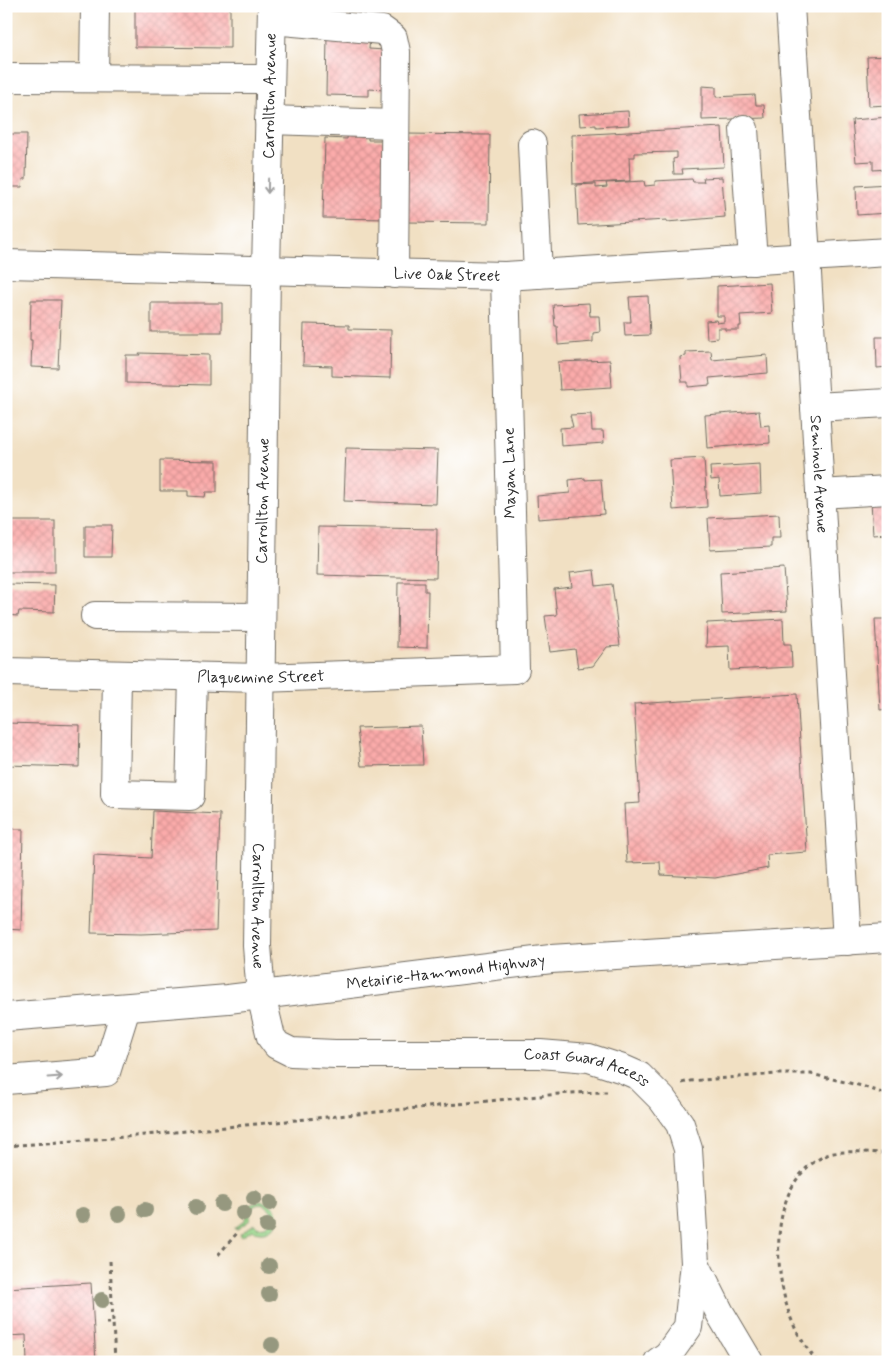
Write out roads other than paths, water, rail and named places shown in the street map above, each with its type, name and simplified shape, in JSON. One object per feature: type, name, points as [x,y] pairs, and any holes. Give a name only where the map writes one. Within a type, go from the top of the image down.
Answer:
[{"type":"street","points":[[94,78],[95,6]]},
{"type":"street","name":"Seminole Avenue","points":[[790,6],[847,941]]},
{"type":"street","points":[[272,13],[382,30],[393,38],[396,52],[394,274]]},
{"type":"street","name":"Carrollton Avenue","points":[[261,995],[257,946],[266,271],[272,13]]},
{"type":"street","points":[[6,78],[270,79]]},
{"type":"street","points":[[270,120],[395,124]]},
{"type":"street","points":[[744,129],[753,261]]},
{"type":"street","points":[[532,144],[538,274]]},
{"type":"street","name":"Live Oak Street","points":[[6,264],[505,276],[888,252]]},
{"type":"street","name":"Mayan Lane","points":[[505,276],[515,669]]},
{"type":"street","points":[[815,407],[888,403]]},
{"type":"street","points":[[820,494],[888,490]]},
{"type":"street","points":[[95,616],[261,617]]},
{"type":"street","name":"Plaquemine Street","points":[[6,672],[261,678],[515,669]]},
{"type":"street","points":[[117,674],[115,794],[190,796],[193,676]]},
{"type":"street","name":"Metairie-Hammond Highway","points":[[6,1017],[228,999],[551,958],[888,938]]},
{"type":"street","name":"Coast Guard Access","points":[[261,995],[271,1037],[276,1045],[291,1052],[335,1054],[540,1054],[589,1058],[639,1076],[662,1099],[680,1124],[688,1149],[695,1263],[688,1327],[668,1355],[658,1362]]},
{"type":"street","points":[[6,1080],[106,1072],[126,1008]]},
{"type":"street","points":[[695,1263],[720,1314],[749,1362]]}]
